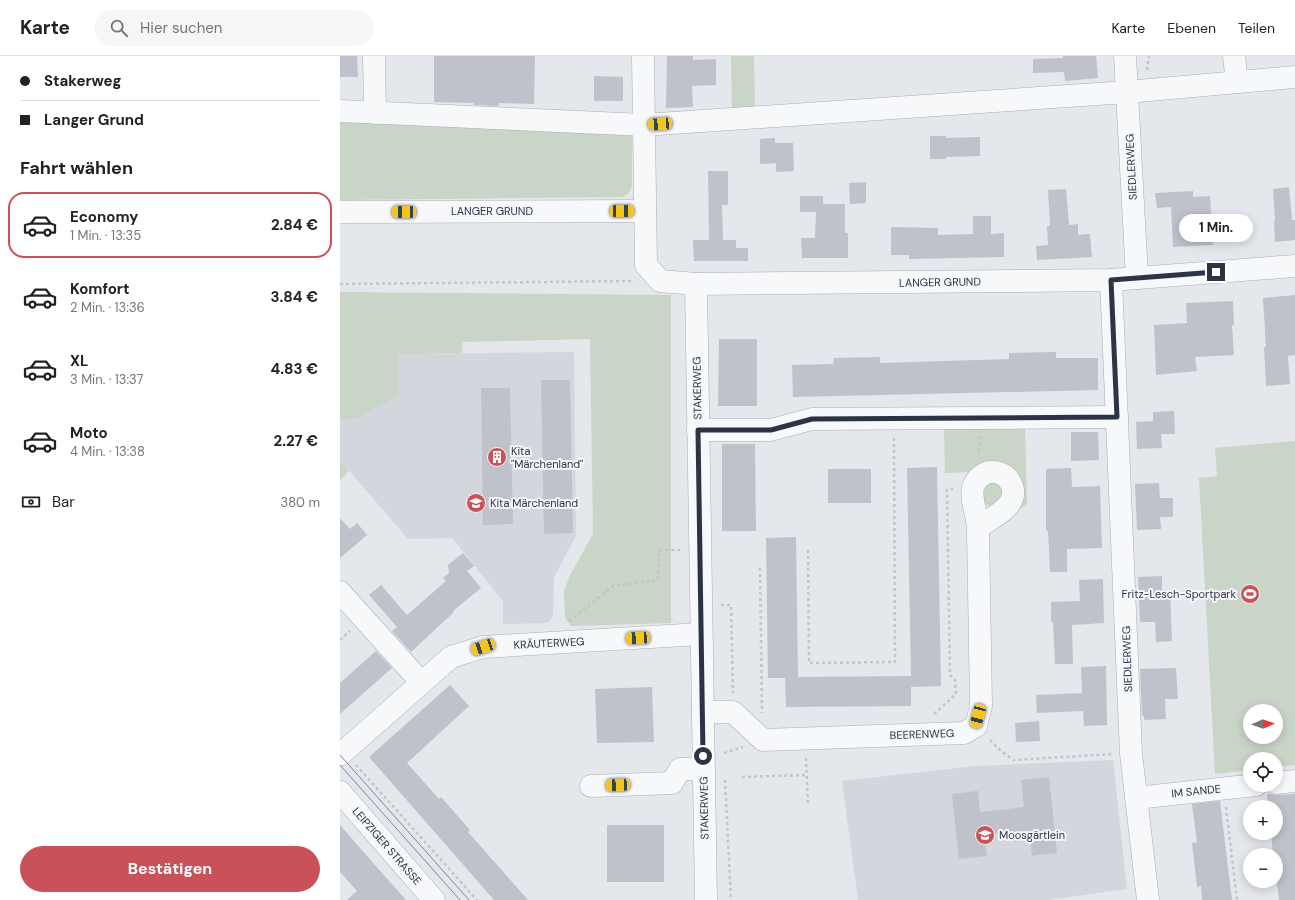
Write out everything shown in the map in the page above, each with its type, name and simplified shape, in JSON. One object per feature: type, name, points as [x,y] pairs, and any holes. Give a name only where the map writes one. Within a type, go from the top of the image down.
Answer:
[{"type":"street","points":[[374,56],[375,113]]},
{"type":"street","points":[[644,56],[646,265],[660,281]]},
{"type":"street","name":"SIEDLERWEG","points":[[1124,56],[1137,278]]},
{"type":"street","points":[[1234,56],[1237,82]]},
{"type":"street","points":[[340,111],[644,125],[1127,92],[1295,77]]},
{"type":"street","name":"LANGER GRUND","points":[[340,212],[645,211]]},
{"type":"street","name":"LANGER GRUND","points":[[660,281],[696,284],[1111,280],[1295,266]]},
{"type":"street","name":"SIEDLERWEG","points":[[1111,280],[1132,753],[1148,900]]},
{"type":"street","name":"STAKERWEG","points":[[696,284],[706,900]]},
{"type":"street","points":[[698,430],[771,430],[812,419],[1117,417]]},
{"type":"street","points":[[976,726],[981,706],[978,527],[973,491],[979,478],[990,472],[1000,473],[1008,479],[1011,484],[1013,490],[1011,502],[978,527]]},
{"type":"street","points":[[340,592],[421,682]]},
{"type":"street","name":"KRÄUTERWEG","points":[[342,753],[451,657],[483,647],[701,634]]},
{"type":"street","points":[[702,712],[733,712],[759,736]]},
{"type":"street","name":"BEERENWEG","points":[[759,736],[964,733],[976,726]]},
{"type":"street","points":[[591,786],[672,783],[680,769],[704,769]]},
{"type":"street","points":[[1283,782],[1295,781]]},
{"type":"street","name":"IM SANDE","points":[[1136,798],[1243,786]]},
{"type":"street","name":"LEIPZIGER STRASSE","points":[[340,792],[434,900]]},
{"type":"path","points":[[340,284],[660,281]]},
{"type":"path","points":[[978,418],[979,478]]},
{"type":"path","points":[[808,550],[809,663],[894,662],[894,419]]},
{"type":"path","points":[[930,718],[956,694],[955,680],[950,674],[948,490]]},
{"type":"path","points":[[565,621],[570,621],[613,586],[658,580],[659,550],[700,550]]},
{"type":"path","points":[[724,759],[724,752],[744,747],[759,736],[760,568]]},
{"type":"path","points":[[731,605],[733,712]]},
{"type":"path","points":[[976,726],[1000,750],[1013,760],[1132,753]]},
{"type":"path","points":[[342,753],[477,900]]},
{"type":"path","points":[[742,777],[807,775],[808,805]]},
{"type":"path","points":[[725,778],[731,900]]},
{"type":"path","points":[[1224,788],[1237,900]]},
{"type":"shaded area","name":"Kita Märchenland","points":[[574,352],[576,536],[554,577],[553,617],[548,623],[503,624],[503,601],[452,538],[408,539],[340,460],[340,419],[354,419],[398,354]]},
{"type":"shaded area","name":"Moosgärtlein","points":[[1113,760],[1127,889],[1048,900],[858,900],[842,781],[976,766]]},
{"type":"green space","points":[[731,56],[754,56],[755,111],[732,112]]},
{"type":"green space","points":[[340,117],[629,134],[632,136],[632,187],[628,194],[622,197],[340,200]]},
{"type":"green space","points":[[340,292],[671,295],[671,623],[571,626],[565,618],[564,591],[570,575],[593,534],[590,339],[463,342],[462,353],[399,354],[399,396],[354,419],[340,419]]},
{"type":"green space","points":[[1025,428],[1027,504],[1018,510],[1021,496],[976,472],[945,473],[944,429]]},
{"type":"green space","name":"Fritz-Lesch-Sportpark","points":[[1295,441],[1295,765],[1283,766],[1283,752],[1243,752],[1243,771],[1215,774],[1199,478],[1217,476],[1215,448]]},
{"type":"green space","points":[[340,460],[349,471],[340,480]]},
{"type":"green space","points":[[993,478],[1007,494],[991,507],[983,503],[979,490]]},
{"type":"building","points":[[340,56],[357,56],[358,77],[340,77]]},
{"type":"building","points":[[434,56],[535,56],[534,104],[499,103],[499,106],[474,105],[474,103],[434,102]]},
{"type":"building","points":[[667,56],[693,56],[693,60],[716,59],[716,85],[692,86],[693,107],[666,108]]},
{"type":"building","points":[[1063,56],[1096,56],[1098,78],[1065,81],[1064,72],[1033,73],[1033,59],[1063,58]]},
{"type":"building","points":[[594,76],[623,77],[623,101],[594,101]]},
{"type":"building","points":[[930,136],[946,136],[946,138],[980,137],[980,156],[930,159]]},
{"type":"building","points":[[775,138],[775,143],[793,143],[794,171],[776,172],[776,163],[760,164],[760,139]]},
{"type":"building","points":[[708,171],[728,171],[728,205],[722,205],[723,240],[736,240],[736,248],[748,248],[748,261],[694,261],[693,240],[709,240]]},
{"type":"building","points":[[866,182],[866,203],[850,204],[849,183]]},
{"type":"building","points":[[1289,187],[1292,220],[1295,220],[1295,240],[1275,242],[1273,189]]},
{"type":"building","points":[[1066,189],[1069,225],[1078,224],[1078,235],[1090,234],[1092,257],[1037,260],[1036,246],[1048,245],[1047,226],[1050,226],[1048,190]]},
{"type":"building","points":[[1193,191],[1193,197],[1210,196],[1213,245],[1173,247],[1171,207],[1157,208],[1155,193]]},
{"type":"building","points":[[800,196],[823,196],[823,204],[845,204],[845,233],[848,233],[848,258],[802,258],[801,238],[815,238],[816,212],[800,212]]},
{"type":"building","points":[[973,216],[991,216],[991,234],[1004,233],[1004,257],[909,259],[909,255],[891,255],[891,227],[938,228],[938,235],[973,234]]},
{"type":"building","points":[[1295,295],[1295,355],[1288,356],[1290,384],[1266,386],[1264,347],[1266,347],[1263,298]]},
{"type":"building","points":[[1233,301],[1234,325],[1232,325],[1234,355],[1195,357],[1197,371],[1156,375],[1154,325],[1187,323],[1186,303]]},
{"type":"building","points":[[719,339],[757,339],[757,406],[718,406]]},
{"type":"building","points":[[1056,352],[1056,358],[1098,358],[1098,390],[793,397],[792,365],[833,364],[834,358],[880,357],[880,363],[1009,359],[1009,353]]},
{"type":"building","points":[[541,380],[570,380],[573,533],[544,534]]},
{"type":"building","points":[[481,388],[510,388],[513,524],[483,525]]},
{"type":"building","points":[[1174,411],[1175,434],[1161,434],[1162,448],[1137,449],[1136,422],[1153,421],[1153,412]]},
{"type":"building","points":[[1071,432],[1098,432],[1099,460],[1071,461]]},
{"type":"building","points":[[722,444],[755,444],[756,531],[722,531]]},
{"type":"building","points":[[937,467],[941,686],[911,687],[911,706],[786,707],[785,678],[768,678],[766,538],[796,537],[798,677],[911,676],[907,468]]},
{"type":"building","points":[[1071,468],[1072,487],[1100,486],[1102,548],[1067,549],[1067,572],[1050,572],[1048,531],[1046,531],[1046,469]]},
{"type":"building","points":[[828,469],[871,469],[871,503],[828,503]]},
{"type":"building","points":[[1159,483],[1160,498],[1173,498],[1173,517],[1160,517],[1161,529],[1137,530],[1135,484]]},
{"type":"building","points":[[340,518],[350,529],[357,523],[367,535],[340,558]]},
{"type":"building","points":[[463,553],[474,566],[467,571],[481,588],[453,611],[454,612],[411,652],[392,631],[397,627],[369,595],[381,585],[407,615],[446,581],[443,578],[449,573],[448,565]]},
{"type":"building","points":[[1162,576],[1162,591],[1170,591],[1172,641],[1156,642],[1155,622],[1140,622],[1138,577]]},
{"type":"building","points":[[1103,579],[1104,623],[1072,625],[1073,664],[1055,664],[1053,622],[1051,622],[1051,602],[1080,601],[1079,580]]},
{"type":"building","points":[[376,651],[392,668],[340,714],[340,683]]},
{"type":"building","points":[[1106,666],[1107,725],[1084,726],[1083,711],[1037,713],[1036,695],[1082,693],[1081,667]]},
{"type":"building","points":[[1176,668],[1178,699],[1165,699],[1166,719],[1144,720],[1144,716],[1142,716],[1140,669]]},
{"type":"building","points":[[450,685],[469,706],[407,763],[439,799],[441,797],[470,830],[468,832],[528,900],[494,900],[369,757]]},
{"type":"building","points":[[652,687],[654,742],[597,743],[595,689]]},
{"type":"building","points":[[1039,721],[1040,741],[1016,742],[1015,723]]},
{"type":"building","points":[[1049,777],[1057,853],[1032,856],[1029,830],[984,835],[987,856],[959,859],[952,794],[978,791],[980,812],[1024,807],[1021,780]]},
{"type":"building","points":[[1267,794],[1295,794],[1295,900],[1279,900],[1278,888],[1283,888],[1283,848],[1272,848],[1272,840],[1283,840],[1283,800],[1267,800]]},
{"type":"building","points":[[1220,801],[1232,900],[1202,900],[1201,886],[1197,887],[1192,843],[1197,842],[1192,804]]},
{"type":"building","points":[[340,825],[406,900],[347,900],[357,891],[340,872]]},
{"type":"building","points":[[607,825],[664,825],[664,882],[607,882]]},
{"type":"tram line","points":[[340,755],[469,900]]},
{"type":"tram line","points":[[340,765],[460,900]]},
{"type":"place","name":"Kita \"Märchenland\"","points":[[497,457]]},
{"type":"place","name":"Kita Märchenland","points":[[476,503]]},
{"type":"place","name":"Fritz-Lesch-Sportpark","points":[[1250,594]]},
{"type":"place","name":"Moosgärtlein","points":[[985,835]]},
{"type":"route","points":[[703,756],[698,430],[771,430],[812,419],[1117,417],[1111,280],[1216,272]]}]
